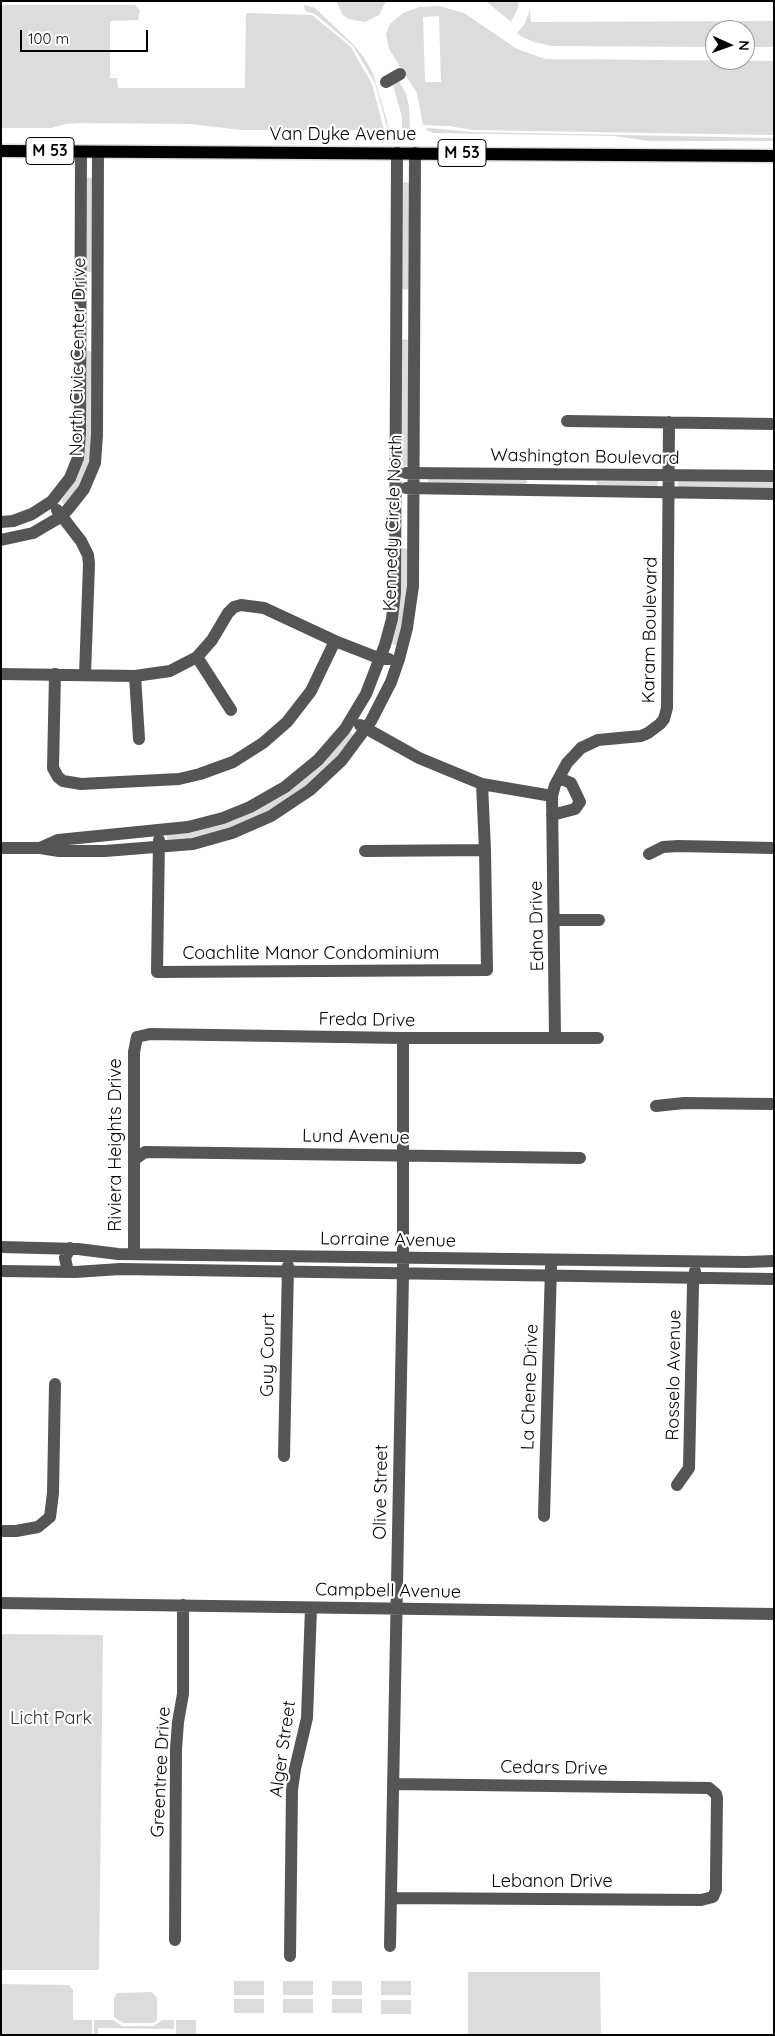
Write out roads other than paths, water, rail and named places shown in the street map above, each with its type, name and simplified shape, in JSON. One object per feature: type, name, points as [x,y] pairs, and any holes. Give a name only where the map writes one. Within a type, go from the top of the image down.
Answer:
[{"type":"main road","name":"Van Dyke Avenue","points":[[1,151],[774,156]]},
{"type":"street","points":[[386,82],[400,74]]},
{"type":"street","name":"North Civic Center Drive","points":[[1,522],[13,521],[32,514],[52,501],[70,478],[78,458],[80,446],[81,152]]},
{"type":"street","name":"North Civic Center Drive","points":[[1,540],[34,533],[62,516],[84,488],[95,463],[97,450],[98,152]]},
{"type":"street","name":"Kennedy Circle North","points":[[40,848],[58,840],[201,824],[223,818],[261,802],[297,779],[318,760],[352,720],[366,694],[381,660],[394,606],[396,541],[397,153]]},
{"type":"street","name":"Kennedy Circle North","points":[[1,848],[88,851],[159,847],[207,841],[246,828],[271,816],[298,799],[321,781],[342,760],[366,729],[382,702],[399,659],[412,600],[415,153]]},
{"type":"street","points":[[396,298],[414,298]]},
{"type":"street","points":[[396,332],[414,332]]},
{"type":"street","points":[[568,421],[774,424]]},
{"type":"street","name":"Karam Boulevard","points":[[552,796],[567,763],[581,748],[598,740],[641,736],[655,729],[664,718],[669,694],[669,422]]},
{"type":"street","name":"Washington Boulevard","points":[[396,474],[413,472],[774,476]]},
{"type":"street","name":"Washington Boulevard","points":[[396,487],[414,489],[774,494]]},
{"type":"street","points":[[52,501],[81,541],[88,554],[85,675]]},
{"type":"street","points":[[396,541],[413,541]]},
{"type":"street","points":[[1,674],[135,676],[170,672],[197,657],[216,635],[228,614],[234,607],[241,605],[264,608],[381,660],[399,659]]},
{"type":"street","points":[[56,674],[54,768],[58,777],[63,781],[81,784],[179,778],[200,774],[234,762],[263,744],[287,722],[311,691],[335,641]]},
{"type":"street","points":[[197,657],[231,710]]},
{"type":"street","points":[[135,676],[139,739]]},
{"type":"street","points":[[352,720],[419,758],[482,784],[552,796]]},
{"type":"street","points":[[552,815],[576,809],[580,802],[571,783],[559,778]]},
{"type":"street","name":"Coachlite Manor Condominium","points":[[158,830],[158,972],[487,970],[482,784]]},
{"type":"street","name":"Edna Drive","points":[[552,796],[555,1037]]},
{"type":"street","points":[[649,854],[663,847],[678,846],[774,848]]},
{"type":"street","points":[[365,851],[485,850]]},
{"type":"street","points":[[554,920],[599,920]]},
{"type":"street","name":"Freda Drive","points":[[137,1037],[150,1034],[403,1038],[598,1038]]},
{"type":"street","name":"Riviera Heights Drive","points":[[134,1254],[134,1052],[137,1037]]},
{"type":"street","name":"Olive Street","points":[[390,1946],[402,1274],[403,1038]]},
{"type":"street","points":[[656,1106],[684,1103],[774,1104]]},
{"type":"street","name":"Lund Avenue","points":[[134,1160],[145,1152],[580,1158]]},
{"type":"street","name":"Lorraine Avenue","points":[[1,1248],[70,1248],[134,1254],[756,1262],[774,1260]]},
{"type":"street","points":[[68,1272],[65,1258],[70,1248]]},
{"type":"street","name":"Guy Court","points":[[284,1456],[288,1256]]},
{"type":"street","name":"La Chene Drive","points":[[544,1516],[551,1259]]},
{"type":"street","name":"Rosselo Avenue","points":[[677,1485],[689,1468],[695,1261]]},
{"type":"street","name":"Lorraine Avenue","points":[[1,1271],[68,1272],[120,1269],[774,1278]]},
{"type":"street","points":[[1,1531],[38,1527],[50,1517],[53,1493],[55,1384]]},
{"type":"street","name":"Campbell Avenue","points":[[1,1603],[774,1614]]},
{"type":"street","name":"Greentree Drive","points":[[175,1940],[176,1749],[183,1694],[183,1605]]},
{"type":"street","name":"Alger Street","points":[[290,1956],[292,1790],[295,1768],[308,1718],[311,1608]]},
{"type":"street","name":"Cedars Drive","points":[[393,1784],[705,1787],[714,1790],[717,1805],[716,1890],[713,1897]]},
{"type":"street","name":"Lebanon Drive","points":[[390,1898],[701,1900],[713,1897]]},
{"type":"park label","name":"Licht Park","points":[[51,1719]]}]
